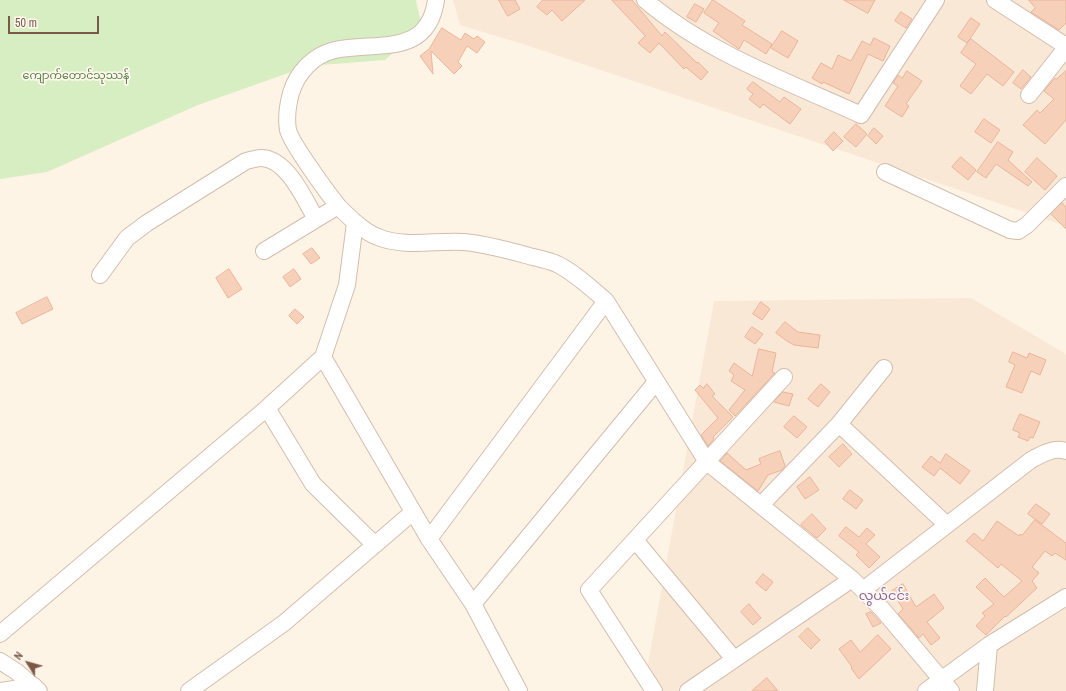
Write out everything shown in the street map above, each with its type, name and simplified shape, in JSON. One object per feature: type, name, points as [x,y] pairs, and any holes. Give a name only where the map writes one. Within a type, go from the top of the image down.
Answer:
[{"type":"street","points":[[436,0],[435,11],[427,26],[417,37],[402,43],[384,46],[334,50],[316,58],[303,69],[294,84],[288,105],[288,130],[301,154],[338,206],[355,223],[378,237],[404,242],[464,242],[510,250],[556,264],[583,280],[606,300],[707,462],[858,585],[882,609],[951,691]]},
{"type":"street","points":[[645,0],[663,15],[718,49],[860,115],[936,0]]},
{"type":"street","points":[[995,0],[1065,43],[1029,95]]},
{"type":"street","points":[[100,275],[127,238],[137,230],[246,161],[262,158],[275,162],[292,177],[316,219]]},
{"type":"street","points":[[885,172],[1010,230],[1018,231],[1027,225],[1066,186]]},
{"type":"street","points":[[264,251],[338,206]]},
{"type":"street","points":[[0,634],[267,408],[324,357],[347,285],[355,223]]},
{"type":"street","points":[[429,539],[606,300]]},
{"type":"street","points":[[324,357],[429,539],[473,604],[519,691]]},
{"type":"street","points":[[761,505],[839,424],[884,368]]},
{"type":"street","points":[[654,691],[589,590],[784,376]]},
{"type":"street","points":[[473,604],[656,382]]},
{"type":"street","points":[[267,408],[313,484],[375,544]]},
{"type":"street","points":[[839,424],[947,524]]},
{"type":"street","points":[[688,691],[734,659],[858,585],[947,524],[1031,460],[1047,452],[1061,449],[1066,450]]},
{"type":"street","points":[[189,691],[284,623],[413,512]]},
{"type":"street","points":[[635,540],[734,659]]},
{"type":"street","points":[[926,691],[940,679],[989,645],[1066,597]]},
{"type":"street","points":[[985,691],[989,645]]},
{"type":"street","points":[[0,661],[36,688]]},
{"type":"street","points":[[11,690],[36,688]]},
{"type":"shaded area","points":[[453,0],[1066,0],[1066,226],[529,46],[460,25]]},
{"type":"shaded area","points":[[971,298],[1066,354],[1066,691],[643,691],[714,301]]},
{"type":"green space","name":"ကျောက်တောင်သုဿန်","points":[[0,0],[416,0],[422,28],[385,60],[308,66],[198,105],[47,172],[0,179]]},
{"type":"building","points":[[499,0],[515,0],[520,9],[508,16]]},
{"type":"building","points":[[543,0],[585,0],[562,21],[552,10],[547,15],[537,7]]},
{"type":"building","points":[[612,0],[632,0],[662,36],[665,32],[708,72],[701,80],[686,67],[684,69],[659,43],[650,53],[638,43],[645,36]]},
{"type":"building","points":[[713,0],[745,21],[742,25],[772,44],[766,54],[744,40],[739,49],[713,31],[719,23],[704,13]]},
{"type":"building","points":[[844,0],[875,0],[868,13]]},
{"type":"building","points":[[1029,0],[1066,0],[1066,23],[1059,30],[1031,12],[1035,8]]},
{"type":"building","points":[[695,4],[704,9],[696,22],[687,17]]},
{"type":"building","points":[[901,12],[912,19],[906,28],[895,21]]},
{"type":"building","points":[[971,18],[980,24],[967,43],[958,37]]},
{"type":"building","points":[[442,28],[461,40],[465,33],[474,39],[477,36],[485,42],[477,53],[467,46],[458,62],[462,66],[454,74],[431,51],[433,74],[420,56],[429,49]]},
{"type":"building","points":[[782,31],[798,41],[788,58],[771,48]]},
{"type":"building","points":[[874,38],[890,46],[883,61],[868,54],[849,94],[823,82],[822,84],[812,78],[821,63],[832,69],[838,55],[851,61],[862,41],[870,45]]},
{"type":"building","points":[[971,39],[1014,72],[1003,86],[987,74],[971,94],[960,86],[976,64],[961,53]]},
{"type":"building","points":[[1023,70],[1031,77],[1021,89],[1013,83]]},
{"type":"building","points":[[907,71],[922,81],[906,104],[909,106],[902,117],[885,106],[898,86],[893,83],[898,75],[902,78]]},
{"type":"building","points":[[1066,71],[1066,120],[1045,144],[1023,125],[1037,110],[1040,113],[1054,99],[1044,91],[1055,78],[1056,79]]},
{"type":"building","points":[[753,82],[780,102],[784,97],[801,109],[790,124],[763,104],[760,108],[749,99],[753,94],[747,89]]},
{"type":"building","points":[[984,119],[1000,130],[991,143],[975,132]]},
{"type":"building","points":[[856,124],[867,134],[856,147],[844,137]]},
{"type":"building","points":[[874,128],[883,136],[876,144],[868,136]]},
{"type":"building","points":[[834,132],[843,141],[833,151],[825,142]]},
{"type":"building","points":[[998,142],[1013,152],[1008,160],[1032,182],[1028,186],[996,164],[986,178],[977,172]]},
{"type":"building","points":[[961,157],[976,170],[968,180],[952,167]]},
{"type":"building","points":[[1037,158],[1057,176],[1045,190],[1025,172]]},
{"type":"building","points":[[1062,203],[1066,207],[1066,229],[1051,214]]},
{"type":"building","points":[[312,248],[320,258],[311,264],[303,254]]},
{"type":"building","points":[[229,269],[242,289],[228,298],[216,278]]},
{"type":"building","points":[[294,269],[301,279],[290,287],[283,277]]},
{"type":"building","points":[[47,297],[53,309],[22,324],[16,313]]},
{"type":"building","points":[[761,302],[770,309],[762,320],[753,314]]},
{"type":"building","points":[[295,309],[304,317],[297,324],[289,316]]},
{"type":"building","points":[[785,322],[798,332],[820,335],[818,348],[794,345],[776,333]]},
{"type":"building","points":[[752,327],[763,334],[755,344],[745,337]]},
{"type":"building","points":[[759,349],[776,353],[772,372],[775,373],[735,416],[729,410],[745,390],[731,381],[734,375],[729,371],[734,363],[752,376]]},
{"type":"building","points":[[1013,352],[1027,358],[1029,353],[1046,360],[1040,375],[1031,371],[1022,393],[1006,387],[1015,365],[1009,362]]},
{"type":"building","points":[[707,384],[715,394],[712,396],[733,417],[713,437],[714,439],[708,446],[701,435],[718,418],[695,390],[700,385],[703,388]]},
{"type":"building","points":[[821,384],[830,392],[818,407],[808,399]]},
{"type":"building","points":[[783,392],[793,394],[789,406],[774,402]]},
{"type":"building","points":[[1020,414],[1040,422],[1033,438],[1030,437],[1028,441],[1018,437],[1020,433],[1013,430]]},
{"type":"building","points":[[794,416],[807,427],[797,438],[784,427]]},
{"type":"building","points":[[843,444],[852,454],[839,467],[829,457]]},
{"type":"building","points":[[780,451],[785,466],[782,470],[768,475],[758,491],[720,461],[727,453],[746,470],[761,464],[759,459]]},
{"type":"building","points":[[946,454],[970,471],[960,484],[940,468],[934,476],[922,467],[931,456],[940,463]]},
{"type":"building","points":[[810,477],[819,490],[805,499],[797,487]]},
{"type":"building","points":[[850,490],[863,500],[856,509],[843,499]]},
{"type":"building","points":[[1036,504],[1050,514],[1042,524],[1028,514]]},
{"type":"building","points":[[812,514],[826,529],[817,538],[801,525]]},
{"type":"building","points":[[1035,520],[1066,543],[1066,560],[1055,553],[1052,556],[1045,551],[1032,567],[1039,573],[1032,581],[1037,588],[986,635],[976,626],[985,616],[982,613],[994,604],[976,587],[985,578],[1004,597],[1022,581],[1001,564],[998,568],[966,541],[974,533],[983,541],[997,521],[1019,536],[1020,534],[1022,535]]},
{"type":"building","points":[[846,527],[859,537],[867,528],[875,535],[866,544],[880,557],[869,568],[856,555],[859,552],[839,536]]},
{"type":"building","points":[[763,574],[773,582],[766,591],[756,583]]},
{"type":"building","points":[[903,584],[916,607],[934,594],[944,608],[927,622],[940,638],[931,645],[923,634],[919,638],[898,614],[903,609],[892,591]]},
{"type":"building","points":[[749,604],[761,618],[753,625],[741,612]]},
{"type":"building","points":[[871,612],[881,623],[873,627],[866,614]]},
{"type":"building","points":[[808,628],[820,640],[811,649],[799,637]]},
{"type":"building","points":[[878,635],[891,649],[859,679],[839,649],[851,640],[860,652]]},
{"type":"building","points":[[767,678],[778,691],[752,691]]},
{"type":"district","name":"လွယ်ငင်း","points":[[884,597]]}]
